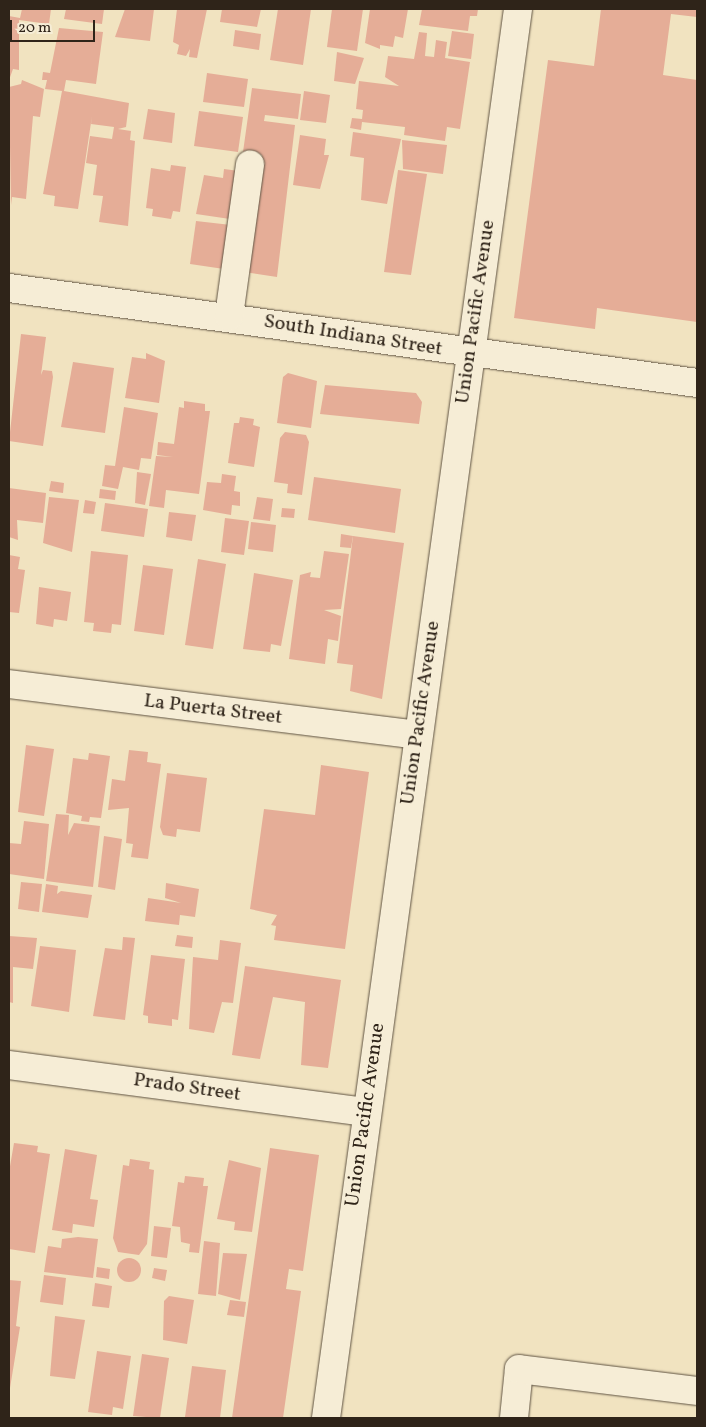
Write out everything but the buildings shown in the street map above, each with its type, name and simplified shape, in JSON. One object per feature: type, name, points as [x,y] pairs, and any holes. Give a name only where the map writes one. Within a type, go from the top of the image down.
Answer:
[{"type":"street","name":"Union Pacific Avenue","points":[[326,1418],[366,1112],[518,9]]},
{"type":"street","points":[[229,316],[250,164]]},
{"type":"street","name":"South Indiana Street","points":[[9,288],[229,316],[470,355],[697,383]]},
{"type":"street","name":"La Puerta Street","points":[[9,684],[418,735]]},
{"type":"street","name":"Prado Street","points":[[9,1065],[366,1112]]},
{"type":"street","points":[[514,1418],[519,1369],[697,1391]]}]
